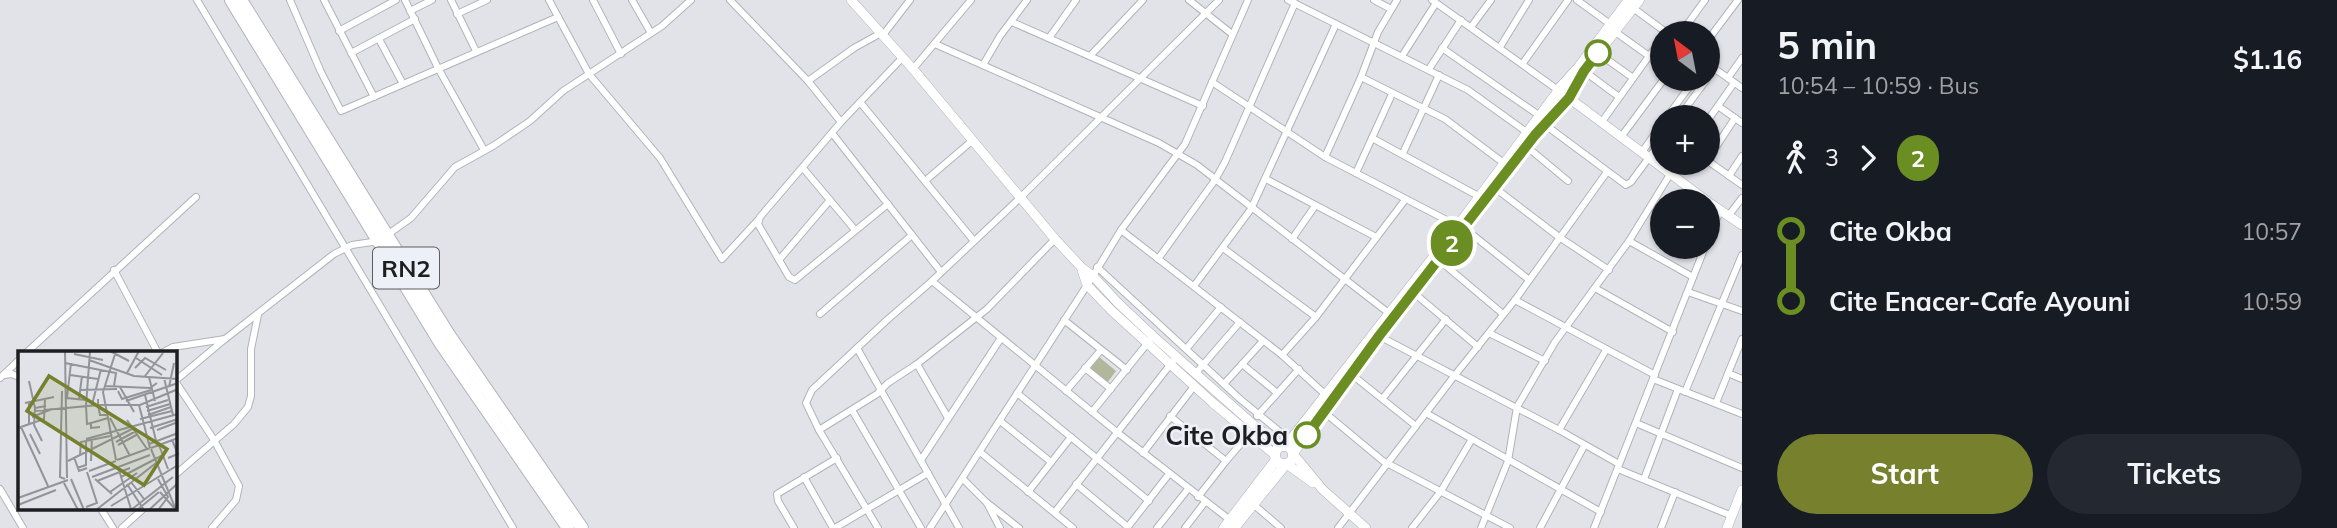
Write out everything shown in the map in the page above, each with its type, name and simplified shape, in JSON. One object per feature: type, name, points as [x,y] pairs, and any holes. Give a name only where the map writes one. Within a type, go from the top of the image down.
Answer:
[{"type":"highway","name":"RN2","points":[[231,0],[281,74],[382,239],[455,366],[568,528]]},
{"type":"highway","name":"RN2","points":[[242,0],[281,74]]},
{"type":"highway","name":"RN2","points":[[382,239],[582,528]]},
{"type":"main road","points":[[1563,94],[1579,66],[1634,3]]},
{"type":"main road","points":[[1229,525],[1390,314],[1495,188],[1542,120],[1598,53],[1612,28]]},
{"type":"main road","points":[[1229,525],[1253,504],[1285,454],[1324,412],[1379,336],[1440,260],[1480,197],[1528,133],[1542,120]]},
{"type":"street","points":[[197,0],[513,528]]},
{"type":"street","points":[[290,0],[339,110],[558,17]]},
{"type":"street","points":[[324,0],[374,97]]},
{"type":"street","points":[[339,31],[396,0]]},
{"type":"street","points":[[405,0],[484,150]]},
{"type":"street","points":[[410,11],[432,0]]},
{"type":"street","points":[[451,0],[476,51]]},
{"type":"street","points":[[457,14],[471,3],[487,0]]},
{"type":"street","points":[[549,0],[589,74],[660,158],[722,258],[841,122],[903,57]]},
{"type":"street","points":[[593,0],[621,54]]},
{"type":"street","points":[[632,0],[651,33]]},
{"type":"street","points":[[177,379],[344,248],[382,239],[411,218],[455,167],[530,121],[563,91],[651,33],[691,0]]},
{"type":"street","points":[[730,0],[808,81],[841,122]]},
{"type":"street","points":[[851,0],[903,57],[1082,268],[1087,285],[1173,360],[1199,376],[1366,528]]},
{"type":"street","points":[[808,81],[854,48],[882,34],[910,0]]},
{"type":"street","points":[[913,69],[971,0]]},
{"type":"street","points":[[982,65],[1027,0]]},
{"type":"street","points":[[1049,38],[1076,0]]},
{"type":"street","points":[[1090,56],[1143,0]]},
{"type":"street","points":[[1189,0],[1232,34]]},
{"type":"street","points":[[878,528],[819,430],[806,403],[808,396],[1021,197],[1219,0]]},
{"type":"street","points":[[930,528],[1121,230],[1178,155],[1203,106],[1248,0]]},
{"type":"street","points":[[1374,0],[1391,9]]},
{"type":"street","points":[[1325,157],[1362,78],[1378,32],[1397,0]]},
{"type":"street","points":[[1500,47],[1529,0]]},
{"type":"street","points":[[1522,63],[1568,0]]},
{"type":"street","points":[[1577,0],[1649,56],[1601,123]]},
{"type":"street","points":[[1690,21],[1705,0]]},
{"type":"street","points":[[1720,24],[1738,0]]},
{"type":"street","points":[[1471,27],[1487,1]]},
{"type":"street","points":[[1158,259],[1215,180],[1249,107],[1292,2],[1429,69],[1485,100],[1528,133]]},
{"type":"street","points":[[1402,56],[1434,2],[1500,47],[1650,158]]},
{"type":"street","points":[[1634,3],[1653,21]]},
{"type":"street","points":[[351,53],[415,19]]},
{"type":"street","points":[[1429,69],[1461,20]]},
{"type":"street","points":[[1012,22],[1203,106]]},
{"type":"street","points":[[1194,286],[1251,209],[1336,24]]},
{"type":"street","points":[[379,39],[403,84]]},
{"type":"street","points":[[934,44],[1159,143],[1215,180],[1390,314]]},
{"type":"street","points":[[1442,48],[1628,185],[1650,147]]},
{"type":"street","points":[[1598,53],[1633,78]]},
{"type":"street","points":[[1718,105],[1742,58]]},
{"type":"street","points":[[1584,71],[1619,97]]},
{"type":"street","points":[[1720,72],[1742,88]]},
{"type":"street","points":[[1403,153],[1439,75]]},
{"type":"street","points":[[1362,78],[1444,119],[1505,164]]},
{"type":"street","points":[[1212,82],[1325,157],[1461,227],[1528,279]]},
{"type":"street","points":[[1621,137],[1655,91]]},
{"type":"street","points":[[1356,173],[1392,94]]},
{"type":"street","points":[[860,103],[974,241]]},
{"type":"street","points":[[1720,107],[1742,123]]},
{"type":"street","points":[[1720,141],[1735,118]]},
{"type":"street","points":[[832,133],[941,272]]},
{"type":"street","points":[[1372,138],[1480,197]]},
{"type":"street","points":[[925,181],[973,140]]},
{"type":"street","points":[[1526,146],[1568,181]]},
{"type":"street","points":[[1646,155],[1650,151]]},
{"type":"street","points":[[1729,176],[1742,156]]},
{"type":"street","points":[[803,168],[855,230]]},
{"type":"street","points":[[1720,169],[1742,185]]},
{"type":"street","points":[[1338,528],[1515,300],[1607,172]]},
{"type":"street","points":[[1481,528],[1508,461],[1517,407],[1566,328],[1629,241],[1668,175]]},
{"type":"street","points":[[1670,175],[1689,189]]},
{"type":"street","points":[[1266,179],[1376,237]]},
{"type":"street","points":[[1495,188],[1559,237],[1609,270]]},
{"type":"street","points":[[28,351],[196,197]]},
{"type":"street","points":[[1720,220],[1742,198]]},
{"type":"street","points":[[779,260],[830,200]]},
{"type":"street","points":[[1282,355],[1316,317],[1405,200]]},
{"type":"street","points":[[758,220],[759,228],[789,277],[795,280],[888,204]]},
{"type":"street","points":[[1292,239],[1315,206]]},
{"type":"street","points":[[1720,210],[1742,225]]},
{"type":"street","points":[[1121,230],[1282,355],[1327,396]]},
{"type":"street","points":[[820,314],[912,235]]},
{"type":"street","points":[[819,430],[881,391],[976,318],[1055,239]]},
{"type":"street","points":[[1629,241],[1693,278]]},
{"type":"street","points":[[1223,248],[1316,317]]},
{"type":"street","points":[[1685,392],[1721,304],[1739,273],[1742,255]]},
{"type":"street","points":[[1594,528],[1700,259]]},
{"type":"street","points":[[1440,260],[1503,314]]},
{"type":"street","points":[[1082,268],[1095,272],[1186,348],[1224,384],[1253,424]]},
{"type":"street","points":[[114,270],[159,351]]},
{"type":"street","points":[[1095,272],[1150,340]]},
{"type":"street","points":[[932,281],[1205,502],[1229,525]]},
{"type":"street","points":[[1595,288],[1673,332]]},
{"type":"street","points":[[1688,292],[1742,311]]},
{"type":"street","points":[[1414,293],[1478,347]]},
{"type":"street","points":[[1515,300],[1654,377],[1742,414]]},
{"type":"street","points":[[1186,348],[1221,307]]},
{"type":"street","points":[[177,473],[234,424],[248,407],[251,396],[251,349],[258,315]]},
{"type":"street","points":[[1383,398],[1446,319]]},
{"type":"street","points":[[1064,320],[1127,370]]},
{"type":"street","points":[[1143,453],[1194,386],[1204,365],[1240,322]]},
{"type":"street","points":[[1489,333],[1545,361]]},
{"type":"street","points":[[1379,336],[1517,407],[1618,466],[1732,516]]},
{"type":"street","points":[[921,460],[1001,338]]},
{"type":"street","points":[[164,351],[173,347],[225,339]]},
{"type":"street","points":[[1092,412],[1150,340]]},
{"type":"street","points":[[1224,384],[1264,341]]},
{"type":"street","points":[[1716,404],[1741,342]]},
{"type":"street","points":[[857,348],[959,528]]},
{"type":"street","points":[[1066,391],[1101,350]]},
{"type":"street","points":[[1559,430],[1606,350]]},
{"type":"street","points":[[1,376],[18,360]]},
{"type":"street","points":[[1173,360],[1194,386],[1253,424],[1285,454]]},
{"type":"street","points":[[1055,512],[1173,360]]},
{"type":"street","points":[[917,364],[948,418]]},
{"type":"street","points":[[1242,365],[1276,392]]},
{"type":"street","points":[[1085,368],[1111,389]]},
{"type":"street","points":[[1198,497],[1276,392],[1299,369]]},
{"type":"street","points":[[1728,373],[1742,379]]},
{"type":"street","points":[[1,376],[12,374],[18,377]]},
{"type":"street","points":[[1351,374],[1416,426]]},
{"type":"street","points":[[177,384],[214,440],[239,486],[239,493],[212,528]]},
{"type":"street","points":[[1644,479],[1678,389]]},
{"type":"street","points":[[1017,393],[1149,501]]},
{"type":"street","points":[[852,410],[921,528]]},
{"type":"street","points":[[1324,412],[1388,464],[1510,528]]},
{"type":"street","points":[[1426,413],[1601,512]]},
{"type":"street","points":[[1170,415],[1226,461]]},
{"type":"street","points":[[1000,421],[1051,461]]},
{"type":"street","points":[[1636,424],[1742,468]]},
{"type":"street","points":[[1028,492],[1071,437]]},
{"type":"street","points":[[1412,528],[1441,491],[1472,439]]},
{"type":"street","points":[[1540,528],[1584,446]]},
{"type":"street","points":[[980,452],[1073,528]]},
{"type":"street","points":[[794,528],[776,495],[836,458]]},
{"type":"street","points":[[804,477],[834,528],[928,472]]},
{"type":"street","points":[[1076,484],[1128,527],[1169,474]]},
{"type":"street","points":[[963,479],[986,502],[1019,528]]},
{"type":"street","points":[[0,489],[17,511],[23,528]]},
{"type":"street","points":[[1157,528],[1188,489]]},
{"type":"street","points":[[1661,528],[1675,492]]},
{"type":"street","points":[[1727,528],[1742,492]]},
{"type":"street","points":[[986,502],[1000,528]]},
{"type":"street","points":[[1185,528],[1205,502]]},
{"type":"street","points":[[1253,504],[1281,528]]},
{"type":"street","points":[[102,510],[113,528]]},
{"type":"street","points":[[122,528],[143,510]]},
{"type":"green space","points":[[1098,356],[1116,371],[1107,383],[1088,368]]},
{"type":"bus line","name":"2","points":[[1307,435],[1379,336],[1535,135],[1569,98],[1598,53]]},
{"type":"place","name":"Cite Okba","points":[[1307,435]]}]
